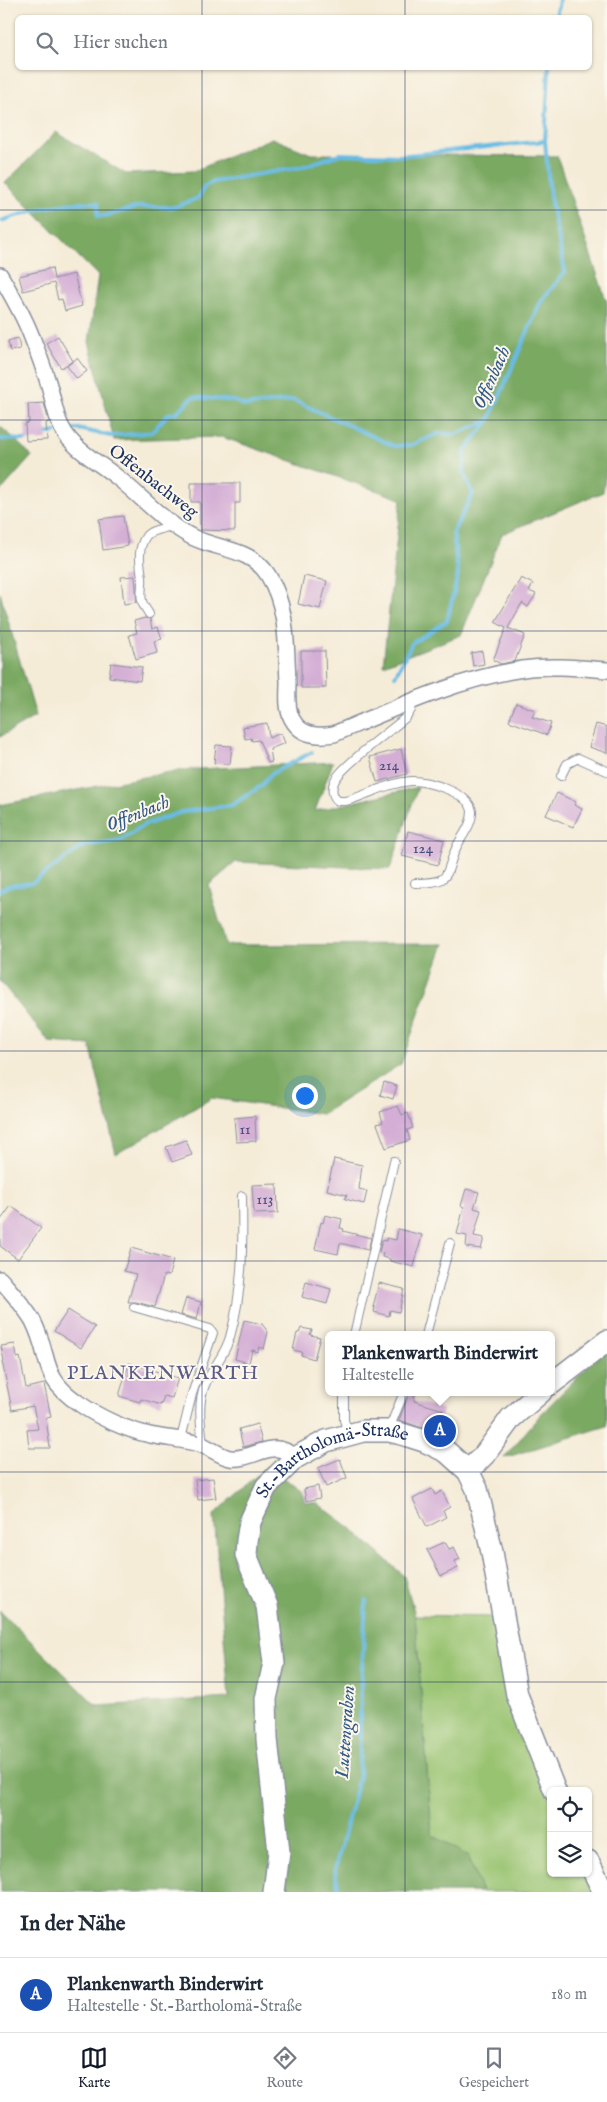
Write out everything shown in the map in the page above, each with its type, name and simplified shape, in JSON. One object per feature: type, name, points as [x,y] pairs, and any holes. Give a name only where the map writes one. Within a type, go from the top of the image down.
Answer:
[{"type":"main road","points":[[555,1381],[607,1341]]},
{"type":"main road","points":[[468,1471],[485,1454],[512,1418],[537,1396]]},
{"type":"main road","name":"St.-Bartholomä-Straße","points":[[274,1892],[279,1842],[266,1740],[266,1699],[274,1663],[267,1606],[246,1555],[246,1541],[250,1522],[266,1487],[295,1458],[326,1441],[363,1431],[388,1431],[435,1445],[458,1460],[468,1471],[476,1489],[492,1552],[517,1695],[553,1787]]},
{"type":"main road","points":[[592,1869],[604,1892]]},
{"type":"street","name":"Offenbachweg","points":[[0,275],[31,334],[48,383],[56,418],[64,434],[75,446],[118,477],[174,524],[194,538],[250,557],[263,568],[274,585],[281,601],[286,631],[289,711],[298,727],[305,732],[320,737],[334,734],[412,701],[496,674],[525,668],[607,670]]},
{"type":"street","points":[[0,1279],[32,1320],[40,1337],[51,1377],[58,1387],[82,1406],[135,1431],[203,1445],[231,1458],[276,1448],[290,1452],[295,1458]]},
{"type":"lane","points":[[150,614],[142,600],[142,577],[139,563],[141,550],[146,535],[174,524]]},
{"type":"lane","points":[[412,701],[411,710],[405,718],[343,770],[334,781],[332,790],[333,797],[338,801],[346,801],[399,782],[414,781],[447,789],[468,802],[472,811],[470,820],[445,877],[436,883],[415,884]]},
{"type":"lane","points":[[561,776],[567,764],[578,758],[607,770]]},
{"type":"lane","points":[[355,1331],[394,1161]]},
{"type":"lane","points":[[203,1445],[199,1406],[204,1386],[223,1355],[230,1339],[241,1283],[242,1196]]},
{"type":"lane","points":[[427,1331],[450,1243]]},
{"type":"lane","points":[[134,1307],[210,1329],[213,1333],[192,1394],[181,1439]]},
{"type":"lane","points":[[344,1396],[344,1420],[348,1434]]},
{"type":"lane","points":[[388,1431],[402,1396]]},
{"type":"green space","points":[[56,132],[126,174],[194,171],[272,138],[311,154],[557,156],[607,303],[607,465],[603,492],[502,534],[461,635],[383,665],[401,499],[222,437],[114,440],[89,342],[98,276],[5,183]]},
{"type":"green space","points":[[0,426],[32,456],[0,492]]},
{"type":"green space","points":[[0,593],[36,716],[0,737]]},
{"type":"green space","points":[[333,762],[315,811],[418,787],[390,869],[236,862],[209,885],[226,945],[444,944],[401,1064],[322,1114],[212,1098],[116,1154],[90,1045],[49,1042],[0,981],[0,805],[180,770]]},
{"type":"green space","points":[[607,1347],[607,1426],[504,1458],[541,1414]]},
{"type":"green space","points":[[267,1466],[301,1491],[305,1502],[317,1503],[351,1528],[404,1576],[415,1615],[432,1835],[468,1856],[482,1892],[0,1892],[0,1611],[97,1706],[229,1698],[214,1515]]},
{"type":"green space","points":[[415,1615],[491,1617],[503,1660],[547,1787],[547,1877],[589,1877],[596,1892],[482,1892],[468,1856],[432,1835]]},
{"type":"building","points":[[52,268],[54,279],[74,274],[82,306],[65,311],[62,299],[58,300],[54,283],[23,291],[19,276]]},
{"type":"building","points":[[58,336],[73,361],[61,368],[46,343]]},
{"type":"building","points":[[18,338],[20,349],[10,351],[8,341]]},
{"type":"building","points":[[77,358],[87,371],[77,379],[67,366]]},
{"type":"building","points":[[44,403],[49,422],[46,423],[47,440],[26,441],[25,424],[29,423],[28,404]]},
{"type":"building","points":[[191,483],[240,483],[240,503],[235,503],[235,531],[200,530],[200,502],[191,502]]},
{"type":"building","points":[[123,516],[128,546],[103,550],[99,519]]},
{"type":"building","points":[[135,576],[137,602],[124,604],[121,577]]},
{"type":"building","points":[[304,576],[327,581],[320,609],[298,604]]},
{"type":"building","points":[[521,578],[533,584],[529,591],[536,594],[528,607],[522,603],[508,628],[525,635],[515,661],[501,664],[493,660],[506,628],[495,622]]},
{"type":"building","points":[[145,618],[150,619],[152,629],[158,627],[162,639],[154,641],[157,653],[136,659],[129,635],[137,633],[134,621]]},
{"type":"building","points":[[301,651],[325,651],[326,688],[301,688]]},
{"type":"building","points":[[482,651],[484,664],[473,666],[471,653]]},
{"type":"building","points":[[111,663],[142,667],[140,681],[109,677]]},
{"type":"building","points":[[516,703],[535,710],[532,717],[551,723],[547,735],[509,721]]},
{"type":"building","points":[[267,723],[269,738],[281,733],[285,743],[270,749],[272,762],[268,763],[259,740],[245,739],[243,727]]},
{"type":"building","points":[[596,724],[607,727],[607,753],[589,747]]},
{"type":"building","points":[[216,745],[232,746],[230,764],[214,763]]},
{"type":"building","points":[[401,749],[407,774],[377,782],[370,757]]},
{"type":"building","points":[[557,793],[576,802],[574,805],[582,809],[573,827],[546,815]]},
{"type":"building","points":[[408,831],[444,840],[438,865],[402,856]]},
{"type":"building","points":[[384,1082],[397,1086],[393,1099],[380,1095]]},
{"type":"building","points":[[398,1106],[402,1115],[408,1113],[413,1128],[407,1130],[410,1140],[386,1148],[377,1124],[383,1122],[380,1112]]},
{"type":"building","points":[[255,1116],[256,1141],[236,1142],[234,1118]]},
{"type":"building","points":[[186,1140],[192,1155],[172,1162],[166,1147]]},
{"type":"building","points":[[334,1159],[362,1165],[359,1189],[367,1191],[364,1204],[345,1199],[347,1195],[327,1190]]},
{"type":"building","points":[[277,1184],[278,1213],[254,1214],[252,1185]]},
{"type":"building","points":[[466,1189],[479,1192],[474,1208],[481,1210],[474,1236],[484,1238],[481,1249],[466,1247],[467,1236],[457,1234],[464,1207],[461,1206]]},
{"type":"building","points":[[11,1206],[41,1228],[18,1259],[0,1246],[0,1221]]},
{"type":"building","points":[[325,1215],[342,1219],[340,1228],[344,1229],[343,1231],[371,1238],[368,1250],[340,1243],[338,1254],[315,1249],[321,1222],[323,1223]]},
{"type":"building","points":[[398,1229],[422,1235],[414,1267],[390,1261],[390,1259],[382,1257],[383,1253],[379,1252],[382,1240],[386,1241],[386,1238],[396,1240]]},
{"type":"building","points":[[131,1248],[173,1260],[169,1276],[164,1275],[155,1307],[128,1302],[136,1274],[124,1271]]},
{"type":"building","points":[[306,1282],[331,1289],[327,1304],[302,1297]]},
{"type":"building","points":[[379,1283],[404,1289],[399,1312],[390,1310],[389,1316],[374,1312],[375,1307],[373,1307]]},
{"type":"building","points":[[186,1298],[201,1302],[197,1319],[181,1315]]},
{"type":"building","points":[[68,1310],[95,1327],[81,1348],[54,1331]]},
{"type":"building","points":[[244,1320],[262,1324],[268,1332],[264,1349],[259,1347],[258,1352],[252,1350],[249,1363],[235,1359]]},
{"type":"building","points":[[301,1328],[312,1330],[310,1335],[320,1337],[314,1359],[301,1355],[302,1352],[293,1350],[297,1333],[299,1333]]},
{"type":"building","points":[[15,1344],[17,1358],[20,1357],[26,1388],[44,1384],[51,1417],[46,1418],[50,1448],[29,1448],[27,1430],[38,1429],[33,1406],[12,1410],[2,1361],[4,1361],[1,1346]]},
{"type":"building","points":[[129,1363],[178,1378],[172,1398],[164,1396],[161,1405],[141,1399],[140,1402],[119,1396]]},
{"type":"building","points":[[408,1396],[415,1396],[414,1401],[443,1410],[436,1433],[399,1420]]},
{"type":"building","points":[[257,1424],[262,1442],[243,1447],[239,1429]]},
{"type":"building","points":[[340,1459],[347,1478],[326,1487],[318,1468]]},
{"type":"building","points":[[213,1478],[216,1498],[198,1500],[195,1480]]},
{"type":"building","points":[[318,1486],[320,1498],[306,1501],[304,1489]]},
{"type":"building","points":[[432,1489],[435,1495],[442,1491],[450,1507],[443,1511],[446,1517],[427,1527],[413,1499]]},
{"type":"building","points":[[445,1542],[449,1549],[454,1547],[460,1559],[455,1561],[458,1568],[441,1576],[427,1550]]},
{"type":"waterway","name":"Offenbach","points":[[556,15],[559,0]]},
{"type":"waterway","name":"Offenbach","points":[[395,676],[412,643],[447,621],[458,574],[453,532],[473,494],[464,473],[465,451],[489,420],[541,301],[565,272],[550,197],[545,141],[549,70]]},
{"type":"waterway","points":[[1,221],[37,210],[73,203],[98,203],[98,216],[139,207],[175,207],[198,198],[205,186],[213,182],[302,167],[340,154],[399,156],[545,141]]},
{"type":"waterway","points":[[69,430],[78,429],[111,436],[152,432],[168,414],[176,413],[193,397],[235,401],[245,406],[293,400],[394,446],[411,445],[440,433],[454,435],[489,420]]},
{"type":"waterway","points":[[44,434],[56,432]]},
{"type":"waterway","points":[[0,439],[25,440],[30,438]]},
{"type":"waterway","name":"Offenbach","points":[[0,890],[8,886],[32,883],[83,846],[121,840],[144,825],[182,812],[232,805],[261,786],[271,774],[312,752]]},
{"type":"waterway","name":"Luttengraben","points":[[339,1892],[335,1870],[359,1776],[361,1683],[366,1601]]},
{"type":"place","name":"Plankenwarth Binderwirt","points":[[440,1431]]},
{"type":"district","name":"PLANKENWARTH","points":[[163,1373]]}]
